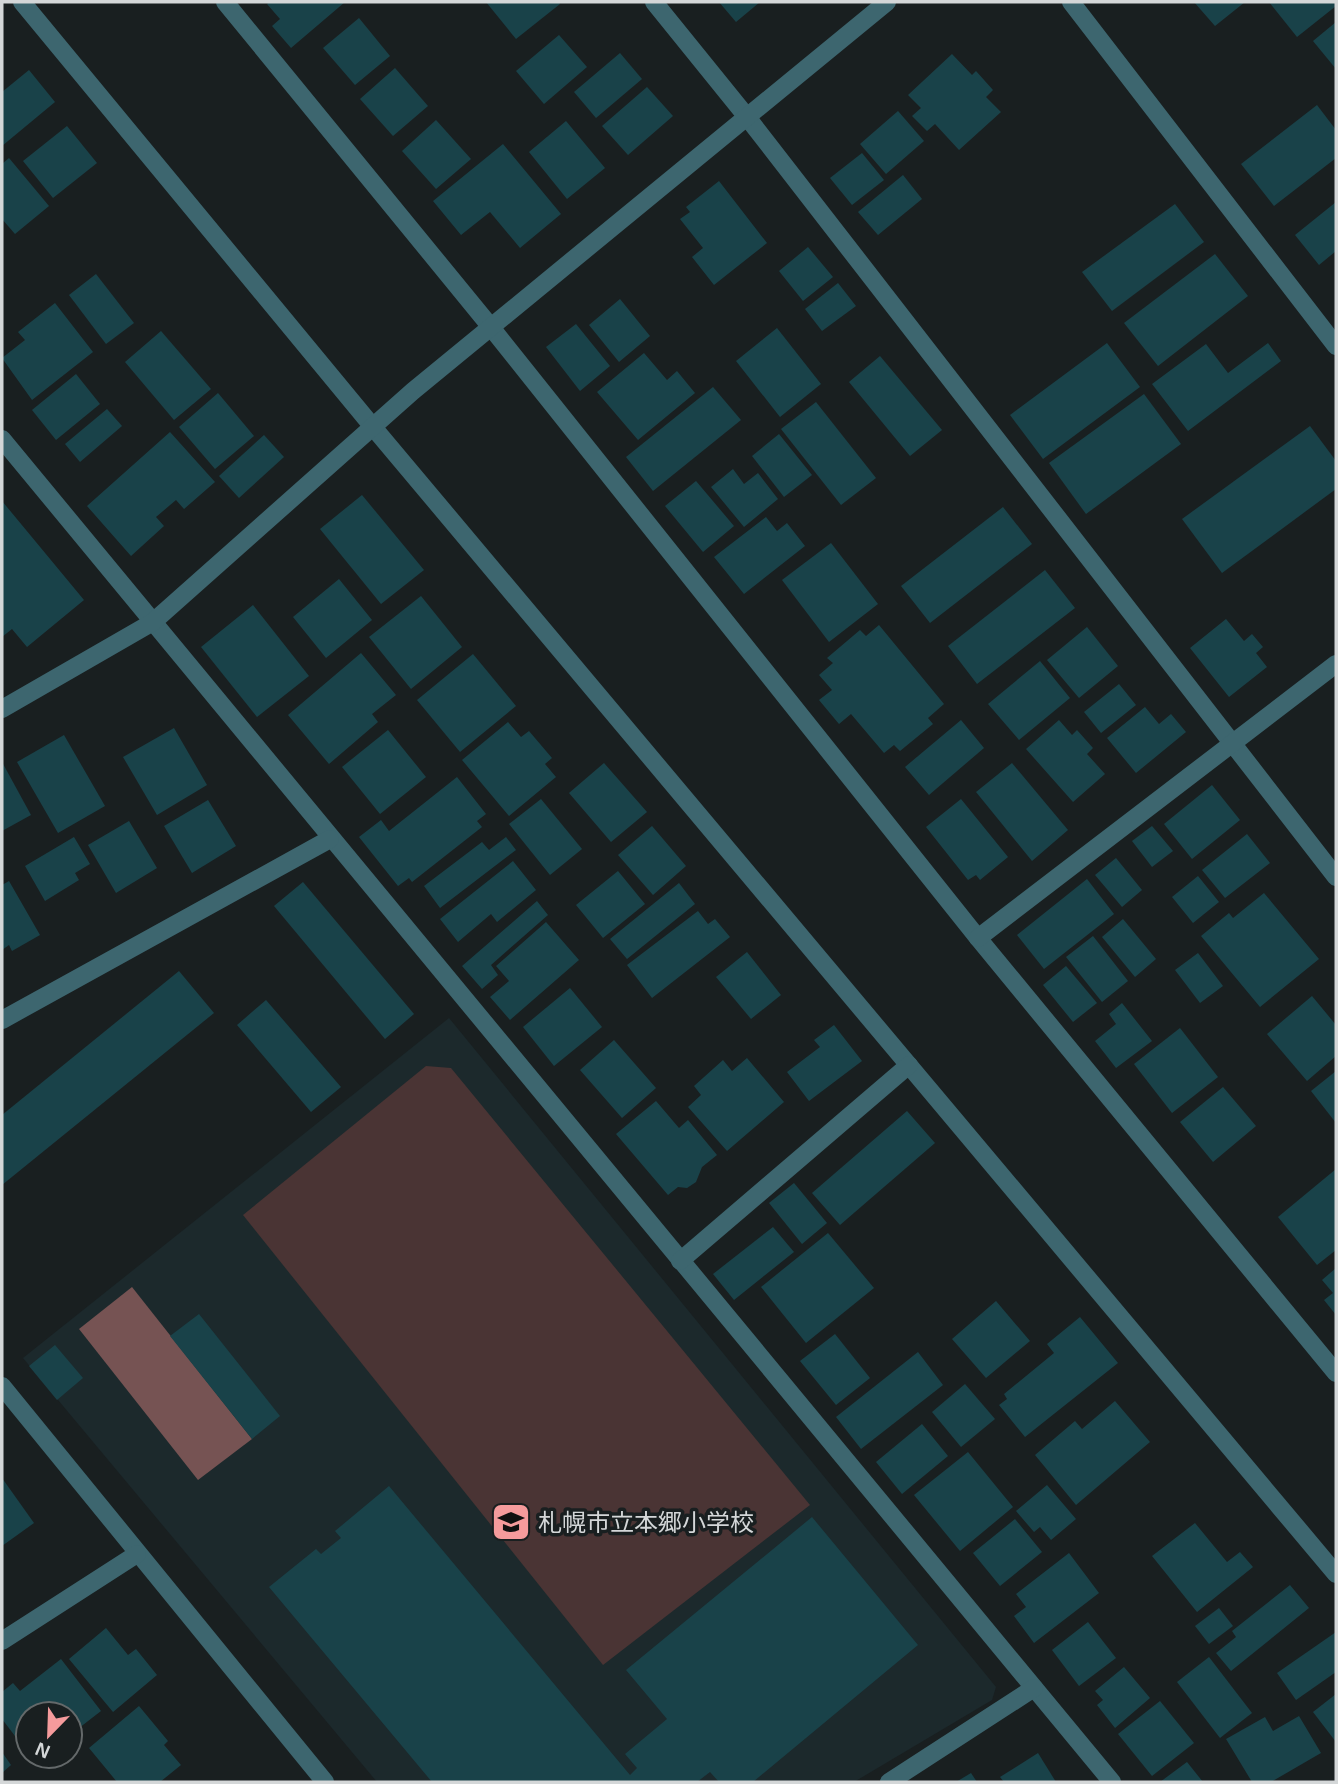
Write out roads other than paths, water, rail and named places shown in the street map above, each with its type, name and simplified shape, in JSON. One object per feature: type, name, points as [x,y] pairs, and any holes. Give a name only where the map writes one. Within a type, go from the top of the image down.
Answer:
[{"type":"street","points":[[22,2],[373,426],[1336,1574]]},
{"type":"street","points":[[225,2],[490,327],[978,938],[1336,1373]]},
{"type":"street","points":[[654,2],[747,117],[1336,877]]},
{"type":"street","points":[[2,709],[153,622],[413,391],[887,2]]},
{"type":"street","points":[[1071,2],[1336,346]]},
{"type":"street","points":[[2,439],[1111,1782]]},
{"type":"street","points":[[978,938],[1336,664]]},
{"type":"street","points":[[2,1020],[330,839]]},
{"type":"street","points":[[680,1261],[909,1065]]},
{"type":"street","points":[[2,1387],[325,1782]]},
{"type":"street","points":[[2,1641],[136,1554]]},
{"type":"street","points":[[889,1782],[1034,1688]]},
{"type":"place","name":"札幌市立本郷小学校","points":[[511,1522]]}]
